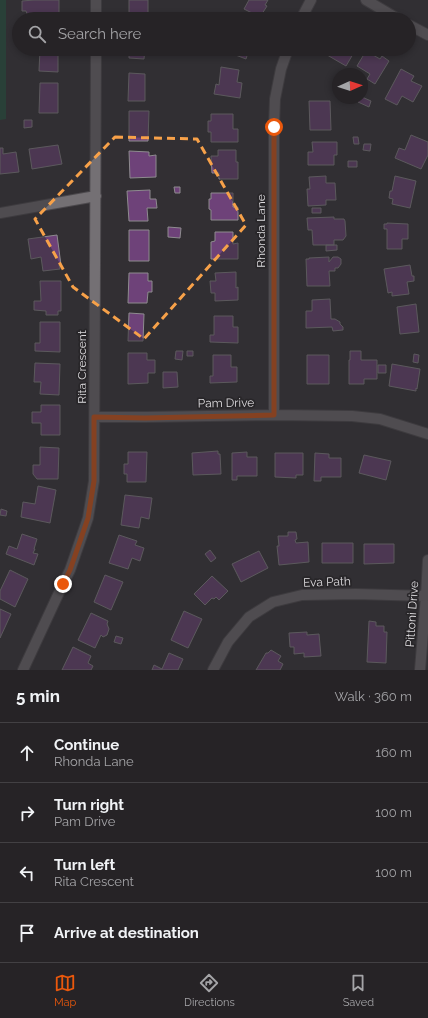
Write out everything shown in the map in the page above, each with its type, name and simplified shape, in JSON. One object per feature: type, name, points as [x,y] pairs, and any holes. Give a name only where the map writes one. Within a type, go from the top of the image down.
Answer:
[{"type":"street","points":[[96,0],[96,12]]},
{"type":"street","points":[[305,12],[311,0]]},
{"type":"street","points":[[366,0],[386,12]]},
{"type":"street","points":[[416,29],[428,35]]},
{"type":"street","name":"Rita Crescent","points":[[23,670],[70,570],[88,518],[94,481],[96,56]]},
{"type":"street","name":"Rhonda Lane","points":[[274,415],[274,127],[275,99],[281,69],[286,56]]},
{"type":"street","points":[[0,213],[96,196]]},
{"type":"street","name":"Pam Drive","points":[[94,417],[145,418],[274,415],[352,416],[380,419],[428,434]]},
{"type":"street","name":"Pittoni Drive","points":[[420,670],[428,560]]},
{"type":"street","name":"Eva Path","points":[[213,670],[228,642],[249,617],[273,602],[302,595],[356,594],[426,596]]},
{"type":"highlighted area","points":[[115,137],[197,139],[246,225],[144,339],[73,287],[35,219]]},
{"type":"green space","points":[[0,0],[6,0],[6,119],[0,120]]},
{"type":"building","points":[[59,0],[59,12],[22,11],[22,1]]},
{"type":"building","points":[[129,0],[148,0],[148,12],[129,12]]},
{"type":"building","points":[[249,0],[268,0],[265,5],[267,6],[263,12],[250,12],[244,9]]},
{"type":"building","points":[[40,56],[58,56],[58,72],[39,71]]},
{"type":"building","points":[[129,56],[144,56],[144,59],[129,58]]},
{"type":"building","points":[[238,56],[247,56],[246,59]]},
{"type":"building","points":[[329,56],[352,56],[346,66]]},
{"type":"building","points":[[363,56],[375,56],[380,59],[382,56],[389,61],[375,84],[368,80],[370,74],[368,73],[368,68],[360,68],[357,66]]},
{"type":"building","points":[[221,67],[239,70],[237,82],[242,83],[240,98],[214,94],[216,84],[219,85]]},
{"type":"building","points":[[401,69],[414,76],[411,81],[422,86],[413,102],[402,96],[397,105],[385,99]]},
{"type":"building","points":[[129,73],[145,74],[145,101],[128,101]]},
{"type":"building","points":[[40,83],[58,83],[58,113],[39,113]]},
{"type":"building","points":[[368,100],[371,101],[369,107],[362,104],[368,104]]},
{"type":"building","points":[[309,101],[330,101],[331,130],[310,130]]},
{"type":"building","points":[[129,111],[149,111],[148,141],[129,141]]},
{"type":"building","points":[[211,114],[233,114],[233,129],[238,129],[238,142],[211,142],[211,132],[208,132],[208,121],[211,121]]},
{"type":"building","points":[[24,120],[32,120],[32,127],[24,128]]},
{"type":"building","points":[[411,135],[428,142],[428,155],[421,169],[395,158],[399,148],[405,150]]},
{"type":"building","points":[[353,137],[358,137],[359,144],[354,144]]},
{"type":"building","points":[[312,142],[337,142],[337,155],[334,155],[334,165],[308,165],[308,152],[313,152]]},
{"type":"building","points":[[364,144],[371,144],[370,151],[363,150]]},
{"type":"building","points":[[58,145],[62,164],[32,169],[29,149]]},
{"type":"building","points":[[0,148],[3,148],[3,154],[16,152],[19,172],[0,174]]},
{"type":"building","points":[[218,150],[236,150],[238,179],[219,179],[219,173],[212,173],[211,156],[218,156]]},
{"type":"building","points":[[129,151],[149,152],[149,156],[156,155],[156,177],[130,178]]},
{"type":"building","points":[[348,161],[357,161],[357,167],[348,167]]},
{"type":"building","points":[[326,176],[326,183],[335,183],[336,200],[326,200],[326,205],[308,206],[307,189],[310,189],[309,177]]},
{"type":"building","points":[[395,176],[416,181],[410,208],[392,204],[393,199],[389,198]]},
{"type":"building","points":[[174,187],[180,187],[180,193],[175,193]]},
{"type":"building","points":[[150,190],[150,199],[156,199],[157,208],[147,208],[148,221],[129,221],[127,191]]},
{"type":"building","points":[[211,193],[233,193],[233,207],[238,207],[238,220],[211,220],[209,199],[211,199]]},
{"type":"building","points":[[312,208],[321,208],[321,213],[312,213]]},
{"type":"building","points":[[334,217],[334,219],[344,219],[345,221],[346,236],[343,240],[334,240],[334,245],[313,245],[312,230],[308,230],[307,218]]},
{"type":"building","points":[[384,224],[408,224],[408,239],[402,239],[402,249],[387,249],[387,229],[384,229]]},
{"type":"building","points":[[168,227],[181,228],[180,238],[168,237]]},
{"type":"building","points":[[129,230],[149,230],[149,261],[129,261]]},
{"type":"building","points":[[215,232],[233,232],[233,244],[238,243],[238,259],[211,259],[211,242],[215,241]]},
{"type":"building","points":[[57,235],[61,265],[59,265],[60,269],[43,271],[41,257],[31,259],[28,239]]},
{"type":"building","points":[[326,245],[337,245],[337,250],[326,251]]},
{"type":"building","points":[[329,257],[329,262],[333,257],[338,257],[341,259],[341,264],[338,268],[335,268],[335,271],[329,271],[330,286],[307,286],[306,259]]},
{"type":"building","points":[[410,265],[412,276],[414,276],[414,281],[407,282],[409,294],[392,296],[392,292],[388,293],[384,269]]},
{"type":"building","points":[[236,272],[238,300],[215,301],[215,293],[211,293],[210,281],[216,281],[215,273]]},
{"type":"building","points":[[129,273],[148,273],[148,281],[152,281],[152,292],[148,292],[147,303],[128,303]]},
{"type":"building","points":[[40,281],[61,281],[61,311],[58,311],[58,315],[46,315],[46,311],[34,310],[34,301],[41,301]]},
{"type":"building","points":[[330,299],[331,319],[335,319],[340,322],[343,330],[333,331],[332,327],[306,328],[306,311],[312,311],[312,300]]},
{"type":"building","points":[[416,304],[419,332],[400,334],[397,307]]},
{"type":"building","points":[[129,313],[144,314],[143,341],[128,341]]},
{"type":"building","points":[[214,316],[233,316],[233,327],[238,327],[238,343],[210,342],[210,335],[214,335]]},
{"type":"building","points":[[40,322],[60,322],[60,352],[35,351],[35,343],[40,343]]},
{"type":"building","points":[[176,351],[183,351],[182,360],[175,359]]},
{"type":"building","points":[[187,351],[193,351],[193,356],[187,356]]},
{"type":"building","points":[[350,351],[361,351],[361,360],[377,360],[377,379],[364,379],[364,384],[349,384]]},
{"type":"building","points":[[128,353],[147,353],[147,360],[155,360],[155,373],[148,373],[148,383],[128,384]]},
{"type":"building","points":[[414,354],[419,355],[418,363],[413,362]]},
{"type":"building","points":[[213,355],[231,355],[231,367],[237,367],[237,382],[210,383],[210,376],[213,376]]},
{"type":"building","points":[[307,355],[329,355],[329,384],[307,384]]},
{"type":"building","points":[[35,363],[60,364],[59,395],[40,394],[41,382],[34,382]]},
{"type":"building","points":[[392,364],[420,369],[416,391],[389,386]]},
{"type":"building","points":[[378,365],[386,365],[386,373],[378,373]]},
{"type":"building","points":[[163,372],[177,372],[178,387],[163,388]]},
{"type":"building","points":[[41,405],[60,405],[60,435],[41,435],[41,423],[32,423],[32,412],[41,412]]},
{"type":"building","points":[[40,447],[59,448],[58,479],[37,479],[33,474],[33,465],[40,465]]},
{"type":"building","points":[[218,451],[218,454],[220,454],[221,474],[193,475],[192,453]]},
{"type":"building","points":[[128,452],[147,452],[146,482],[127,482],[127,474],[124,474],[124,464],[128,464]]},
{"type":"building","points":[[247,452],[247,457],[257,457],[257,476],[237,476],[237,480],[232,480],[232,453]]},
{"type":"building","points":[[275,453],[303,453],[303,475],[296,475],[296,478],[275,477]]},
{"type":"building","points":[[315,453],[329,454],[329,458],[341,458],[341,477],[321,477],[321,481],[314,481]]},
{"type":"building","points":[[364,455],[391,461],[386,480],[359,473]]},
{"type":"building","points":[[38,486],[56,490],[50,523],[21,517],[23,502],[35,504]]},
{"type":"building","points":[[125,495],[152,498],[149,519],[141,517],[139,528],[121,525]]},
{"type":"building","points":[[1,509],[7,511],[6,516],[0,515]]},
{"type":"building","points":[[288,532],[296,532],[296,543],[308,542],[309,562],[279,565],[277,546],[279,546],[278,536],[288,536]]},
{"type":"building","points":[[22,534],[37,539],[33,553],[38,554],[34,565],[6,554],[9,546],[17,549]]},
{"type":"building","points":[[119,535],[137,541],[135,545],[144,548],[140,561],[132,558],[128,569],[109,563]]},
{"type":"building","points":[[322,543],[353,543],[353,563],[322,563]]},
{"type":"building","points":[[364,544],[394,544],[394,563],[364,564]]},
{"type":"building","points":[[210,550],[216,558],[211,562],[205,554]]},
{"type":"building","points":[[259,551],[268,568],[241,582],[232,564]]},
{"type":"building","points":[[10,570],[28,579],[15,607],[0,599],[0,591]]},
{"type":"building","points":[[105,575],[123,582],[111,610],[94,602]]},
{"type":"building","points":[[212,576],[228,591],[219,600],[216,597],[214,599],[212,598],[205,605],[194,594]]},
{"type":"building","points":[[0,609],[11,614],[0,638]]},
{"type":"building","points":[[184,611],[202,619],[188,648],[171,640]]},
{"type":"building","points":[[91,613],[108,621],[107,624],[109,629],[107,635],[103,637],[101,635],[95,648],[78,640]]},
{"type":"building","points":[[369,621],[376,622],[376,626],[384,626],[384,632],[387,632],[386,663],[367,662]]},
{"type":"building","points":[[307,632],[307,635],[319,634],[321,656],[304,657],[304,653],[294,654],[294,647],[290,647],[289,633]]},
{"type":"building","points":[[116,636],[123,638],[121,644],[114,642]]},
{"type":"building","points":[[73,647],[91,656],[88,663],[93,666],[91,670],[62,670]]},
{"type":"building","points":[[271,650],[281,656],[278,661],[283,664],[280,670],[256,670],[266,653]]},
{"type":"building","points":[[169,653],[183,659],[178,670],[152,670],[154,665],[162,669]]},
{"type":"route","points":[[63,584],[79,548],[88,518],[94,481],[94,417],[145,418],[274,415],[274,127]]}]
